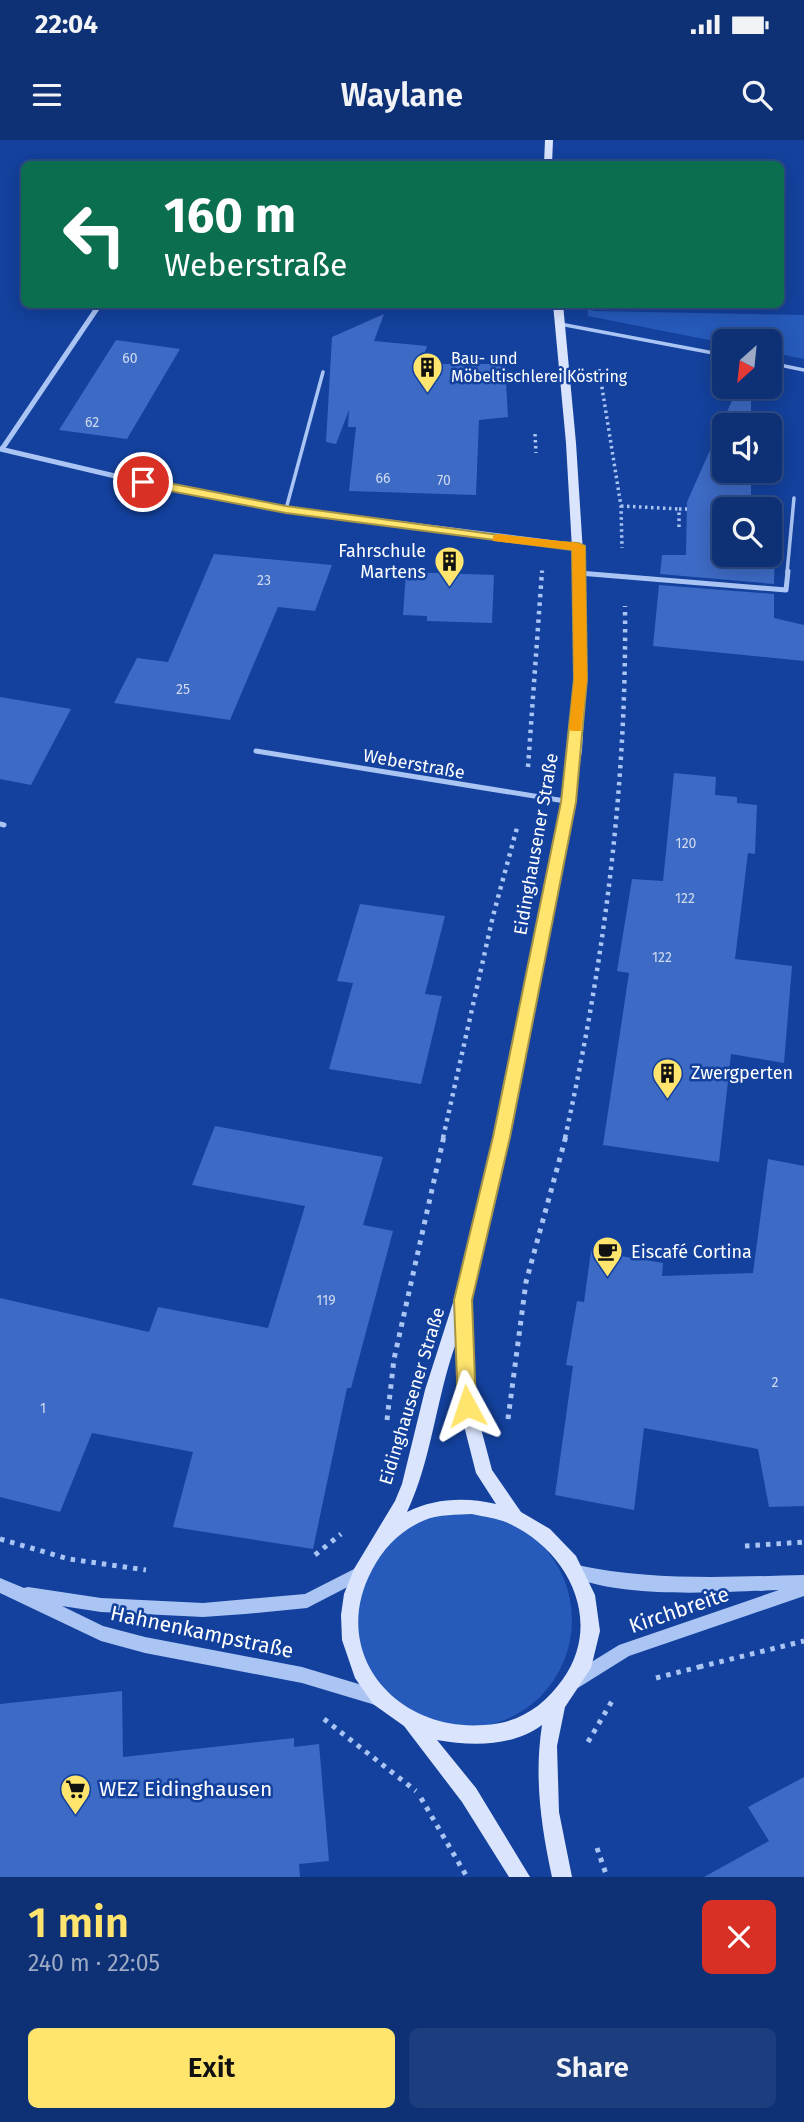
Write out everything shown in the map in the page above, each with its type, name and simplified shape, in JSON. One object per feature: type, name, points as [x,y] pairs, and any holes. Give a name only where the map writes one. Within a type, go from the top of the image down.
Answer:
[{"type":"main road","points":[[548,161],[549,140]]},
{"type":"main road","name":"Eidinghausener Straße","points":[[520,1877],[469,1795],[411,1723],[382,1699],[368,1683],[351,1644],[350,1597],[360,1573],[392,1524],[410,1484],[437,1374],[463,1300],[501,1137],[568,802],[580,679],[578,546],[558,308]]},
{"type":"main road","name":"Eidinghausener Straße","points":[[411,1723],[440,1733],[485,1736],[512,1731],[535,1720],[556,1703],[573,1683],[587,1651],[590,1618],[578,1572],[554,1542],[513,1514],[484,1473],[467,1406],[463,1300]]},
{"type":"main road","name":"Eidinghausener Straße","points":[[379,1541],[426,1511],[449,1507],[487,1508],[513,1514]]},
{"type":"main road","name":"Eidinghausener Straße","points":[[556,1703],[549,1727],[548,1796],[562,1877]]},
{"type":"street","points":[[97,308],[1,449],[166,488],[286,509],[544,544],[578,546]]},
{"type":"street","name":"Kirchbreite","points":[[578,1572],[618,1583],[658,1585],[804,1581]]},
{"type":"street","name":"Hahnenkampstraße","points":[[18,1592],[101,1605],[224,1609],[307,1601],[360,1573]]},
{"type":"street","name":"Hahnenkampstraße","points":[[0,1585],[101,1633],[302,1675],[382,1699]]},
{"type":"street","name":"Kirchbreite","points":[[573,1683],[625,1650],[804,1590]]},
{"type":"lane","points":[[560,324],[712,353]]},
{"type":"lane","points":[[782,365],[804,370]]},
{"type":"lane","points":[[286,509],[323,372]]},
{"type":"lane","points":[[577,573],[786,590],[794,498]]},
{"type":"lane","name":"Weberstraße","points":[[256,751],[568,802]]},
{"type":"path","points":[[534,427],[537,466]]},
{"type":"path","points":[[621,506],[687,509]]},
{"type":"path","points":[[679,509],[679,527]]},
{"type":"path","points":[[394,1359],[490,930],[526,797],[537,675],[544,544]]},
{"type":"path","points":[[507,1431],[526,1283]]},
{"type":"path","points":[[0,1539],[69,1559],[151,1571]]},
{"type":"path","points":[[687,1629],[699,1667]]},
{"type":"path","points":[[642,1682],[804,1641]]},
{"type":"path","points":[[585,1749],[612,1700],[622,1695]]},
{"type":"path","points":[[595,1841],[607,1877]]},
{"type":"path","points":[[464,1870],[467,1877]]},
{"type":"shaded area","points":[[587,308],[592,308],[593,311],[804,315],[804,359],[782,354],[782,329],[712,329],[712,341],[588,316]]},
{"type":"shaded area","points":[[464,1512],[505,1521],[540,1544],[563,1579],[572,1620],[563,1661],[540,1696],[505,1719],[464,1728],[423,1719],[388,1696],[365,1661],[356,1620],[365,1579],[388,1544],[423,1521]]},
{"type":"building","points":[[384,314],[374,341],[427,346],[421,364],[505,364],[508,417],[479,420],[476,495],[349,491],[356,427],[348,427],[349,410],[336,444],[326,442],[332,337]]},
{"type":"building","points":[[116,340],[180,349],[127,439],[59,430]]},
{"type":"building","points":[[733,399],[751,399],[751,413],[726,413]]},
{"type":"building","points":[[712,446],[712,483],[751,483],[751,497],[712,497],[712,567],[774,567],[774,584],[660,574],[662,555],[686,555],[687,502]]},
{"type":"building","points":[[214,554],[332,565],[315,611],[278,607],[230,720],[114,703],[137,658],[168,662]]},
{"type":"building","name":"Fahrschule Martens","points":[[406,572],[494,575],[492,623],[427,621],[427,616],[403,615]]},
{"type":"building","points":[[659,585],[774,594],[774,618],[804,625],[804,661],[653,646]]},
{"type":"building","points":[[0,697],[71,709],[31,785],[0,779]]},
{"type":"building","points":[[674,773],[716,777],[715,795],[737,797],[737,803],[757,805],[755,854],[748,853],[735,959],[792,966],[784,1063],[731,1054],[719,1162],[603,1145],[629,973],[617,971],[632,879],[663,881]]},
{"type":"building","points":[[360,904],[445,916],[425,994],[442,996],[421,1084],[329,1069],[353,983],[337,981]]},
{"type":"building","points":[[215,1126],[383,1157],[363,1225],[393,1231],[351,1388],[347,1388],[313,1549],[173,1527],[193,1452],[92,1433],[60,1512],[0,1497],[0,1298],[149,1332],[158,1307],[268,1328],[305,1206],[192,1185]]},
{"type":"building","points":[[768,1159],[804,1166],[804,1506],[769,1507],[758,1449],[644,1428],[634,1510],[555,1495],[573,1366],[566,1365],[577,1301],[584,1302],[591,1251],[663,1263],[662,1276],[753,1273]]},
{"type":"building","points":[[122,1691],[123,1757],[294,1738],[294,1747],[319,1744],[329,1861],[299,1864],[300,1877],[0,1877],[0,1704]]},
{"type":"building","points":[[804,1777],[804,1877],[704,1877],[769,1841],[748,1807]]},
{"type":"slow traffic","points":[[498,538],[578,546],[580,679],[576,728]]},
{"type":"place","name":"Bau- und Möbeltischlerei Köstring","points":[[428,394]]},
{"type":"place","name":"Fahrschule Martens","points":[[449,588]]},
{"type":"place","name":"Zwergperten","points":[[668,1100]]},
{"type":"place","name":"Eiscafé Cortina","points":[[608,1279]]},
{"type":"place","name":"WEZ Eidinghausen","points":[[76,1816]]},
{"type":"route","points":[[143,482],[286,509],[544,544],[578,546],[580,679],[568,802],[501,1137],[463,1300],[467,1406]]}]
